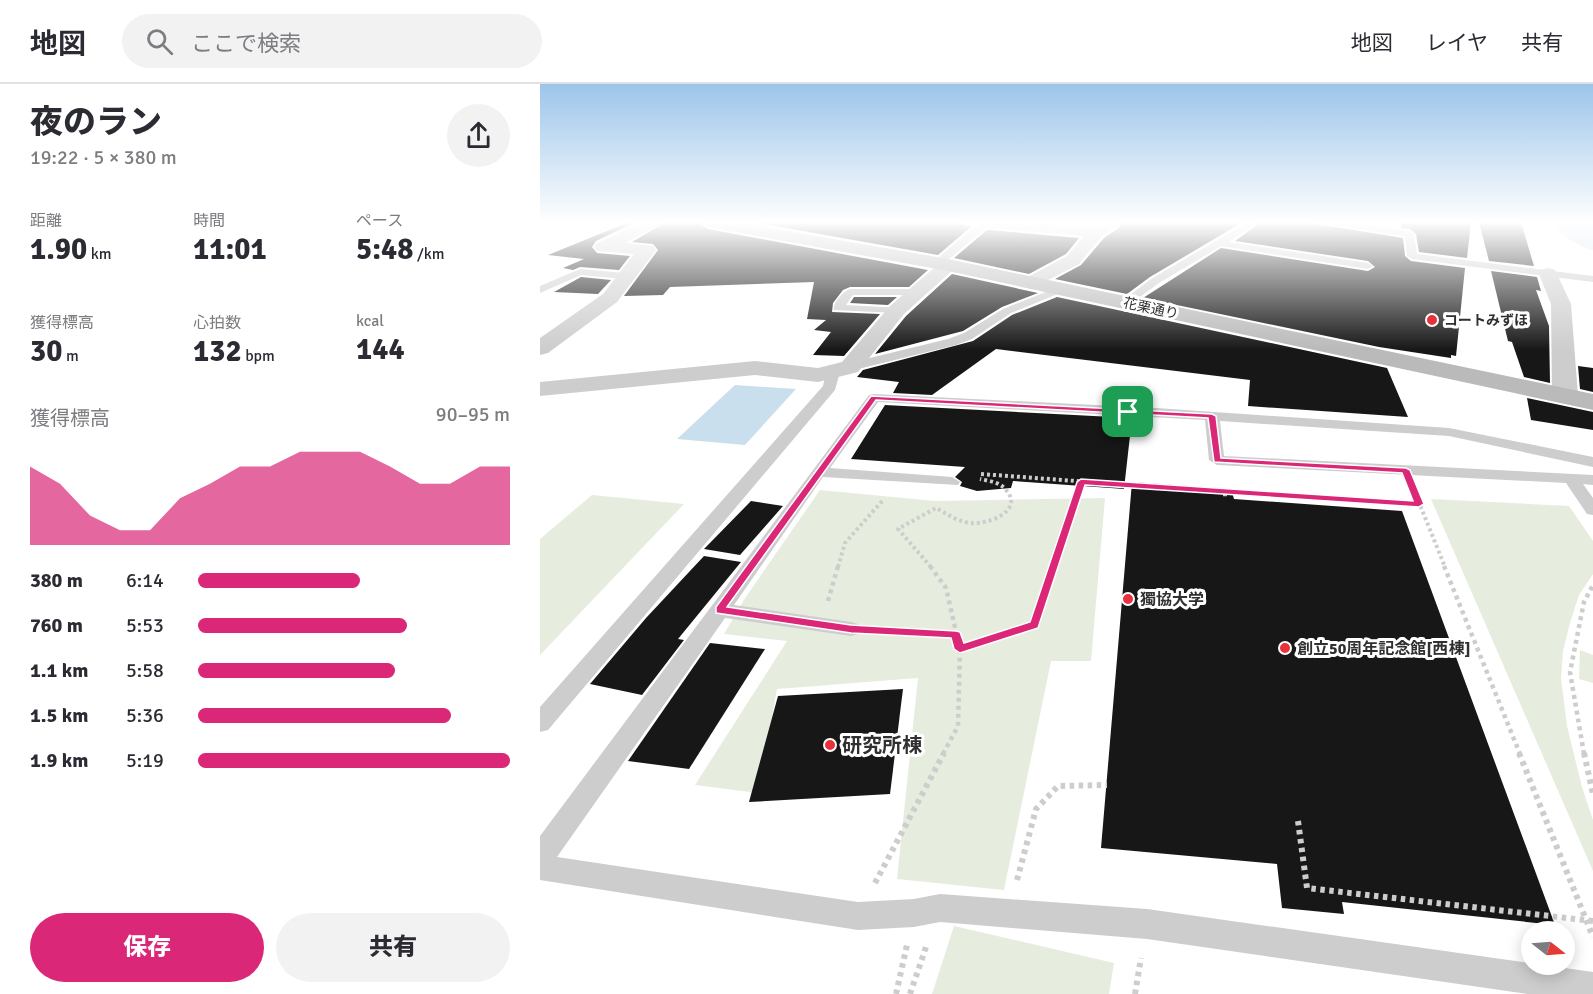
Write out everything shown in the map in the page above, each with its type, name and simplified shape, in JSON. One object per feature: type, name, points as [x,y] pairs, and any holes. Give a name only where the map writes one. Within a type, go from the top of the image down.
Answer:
[{"type":"street","points":[[540,348],[610,298],[635,264]]},
{"type":"street","points":[[540,389],[755,368],[818,375],[842,369],[943,264]]},
{"type":"street","name":"花栗通り","points":[[945,264],[1593,402]]},
{"type":"street","points":[[1031,283],[1065,264]]},
{"type":"street","points":[[1548,274],[1561,304],[1565,396]]},
{"type":"street","points":[[550,320],[579,321]]},
{"type":"lane","points":[[1125,303],[1155,281],[1183,264]]},
{"type":"lane","points":[[1358,264],[1368,266]]},
{"type":"lane","points":[[1489,264],[1503,269],[1593,279]]},
{"type":"lane","points":[[540,290],[580,272],[625,276]]},
{"type":"lane","points":[[540,723],[830,387],[842,369],[952,342],[968,336],[1007,311],[1061,289]]},
{"type":"lane","points":[[897,310],[838,308],[850,292],[915,292]]},
{"type":"lane","points":[[540,858],[874,398],[1212,416],[1449,432],[1593,462]]},
{"type":"lane","points":[[1212,416],[1217,460],[1593,480]]},
{"type":"lane","points":[[819,472],[952,482]]},
{"type":"lane","points":[[1570,478],[1593,510]]},
{"type":"lane","points":[[720,610],[851,629]]},
{"type":"lane","points":[[540,867],[858,916],[927,910],[1008,913],[1147,924],[1593,988]]},
{"type":"path","points":[[1406,470],[1590,920],[1593,937]]},
{"type":"path","points":[[858,916],[957,726],[960,649],[946,588],[898,529],[936,508],[953,518],[973,524],[992,521],[1007,512],[1012,504],[1010,495],[1003,486],[981,476],[1419,504]]},
{"type":"path","points":[[821,624],[845,543],[902,478]]},
{"type":"path","points":[[960,649],[1034,625],[1081,482]]},
{"type":"path","points":[[1225,492],[1225,498]]},
{"type":"path","points":[[1593,585],[1584,602],[1570,672],[1578,727],[1593,794]]},
{"type":"path","points":[[851,629],[956,635]]},
{"type":"path","points":[[1008,913],[1036,809],[1058,786],[1107,785]]},
{"type":"path","points":[[1298,821],[1307,888],[1590,920]]},
{"type":"path","points":[[896,994],[927,910]]},
{"type":"path","points":[[910,994],[927,910]]},
{"type":"green space","points":[[820,490],[935,501],[1105,498],[1091,661],[1051,661],[1004,890],[897,879],[918,678],[777,689],[758,793],[695,785],[787,641],[724,634],[745,598]]},
{"type":"green space","points":[[592,495],[684,504],[540,655],[540,539]]},
{"type":"green space","points":[[1431,499],[1569,506],[1593,541],[1593,574],[1579,595],[1570,623],[1563,651],[1561,678],[1567,726],[1582,787],[1593,820],[1593,871]]},
{"type":"green space","points":[[1580,650],[1593,655],[1593,683],[1579,679]]},
{"type":"green space","points":[[954,926],[1114,963],[1109,994],[932,994]]},
{"type":"water","points":[[735,385],[796,389],[745,445],[677,439]]},
{"type":"building","points":[[571,264],[623,264],[619,270],[563,268]]},
{"type":"building","points":[[647,264],[898,264],[928,270],[909,287],[850,287],[843,290],[833,303],[832,312],[880,314],[844,356],[813,355],[831,332],[814,330],[826,320],[807,319],[814,282],[670,287],[663,295],[624,296]]},
{"type":"building","points":[[984,264],[1047,264],[1029,274]]},
{"type":"building","points":[[1171,264],[1127,294],[1055,279],[1081,265]]},
{"type":"building","points":[[1195,264],[1326,264],[1368,271],[1375,267],[1372,264],[1438,264],[1465,268],[1456,356],[1451,355],[1451,358],[1379,347],[1143,298]]},
{"type":"building","points":[[1491,271],[1537,277],[1541,291],[1536,290],[1549,326],[1550,383],[1524,377],[1512,342],[1508,341]]},
{"type":"building","points":[[952,274],[1038,293],[1002,307],[963,331],[875,354],[906,316]]},
{"type":"building","points":[[581,277],[611,280],[598,294],[554,292]]},
{"type":"building","points":[[854,297],[897,297],[888,305],[850,303]]},
{"type":"building","points":[[1057,297],[1387,368],[1408,417],[1248,406],[1250,380],[996,349],[932,395],[893,393],[899,382],[857,377],[863,370],[973,341],[1012,315]]},
{"type":"building","points":[[1578,366],[1593,368],[1593,392],[1580,389]]},
{"type":"building","points":[[1527,398],[1593,412],[1593,430],[1531,420]]},
{"type":"building","points":[[885,405],[1132,418],[1124,489],[1013,481],[1011,488],[977,491],[960,486],[962,482],[955,477],[965,467],[851,459]]},
{"type":"building","name":"創立50周年記念館[西棟]","points":[[1132,482],[1231,489],[1234,499],[1402,511],[1554,921],[1521,921],[1342,902],[1344,914],[1282,908],[1277,864],[1101,848]]},
{"type":"building","points":[[751,501],[783,506],[740,555],[704,549]]},
{"type":"building","points":[[704,556],[741,562],[678,639],[684,640],[642,695],[590,684],[646,618]]},
{"type":"building","points":[[710,643],[765,649],[689,769],[628,761]]},
{"type":"building","name":"研究所棟","points":[[903,689],[890,794],[749,802],[778,696]]},
{"type":"place","name":"コートみずほ","points":[[1432,320]]},
{"type":"place","name":"獨協大学","points":[[1128,599]]},
{"type":"place","name":"創立50周年記念館[西棟]","points":[[1285,648]]},
{"type":"place","name":"研究所棟","points":[[830,745]]},
{"type":"route","points":[[874,398],[1128,412],[1212,416],[1217,460],[1406,470],[1419,504],[1081,482],[1034,625],[960,649],[956,635],[851,629],[720,610],[874,398]]}]
